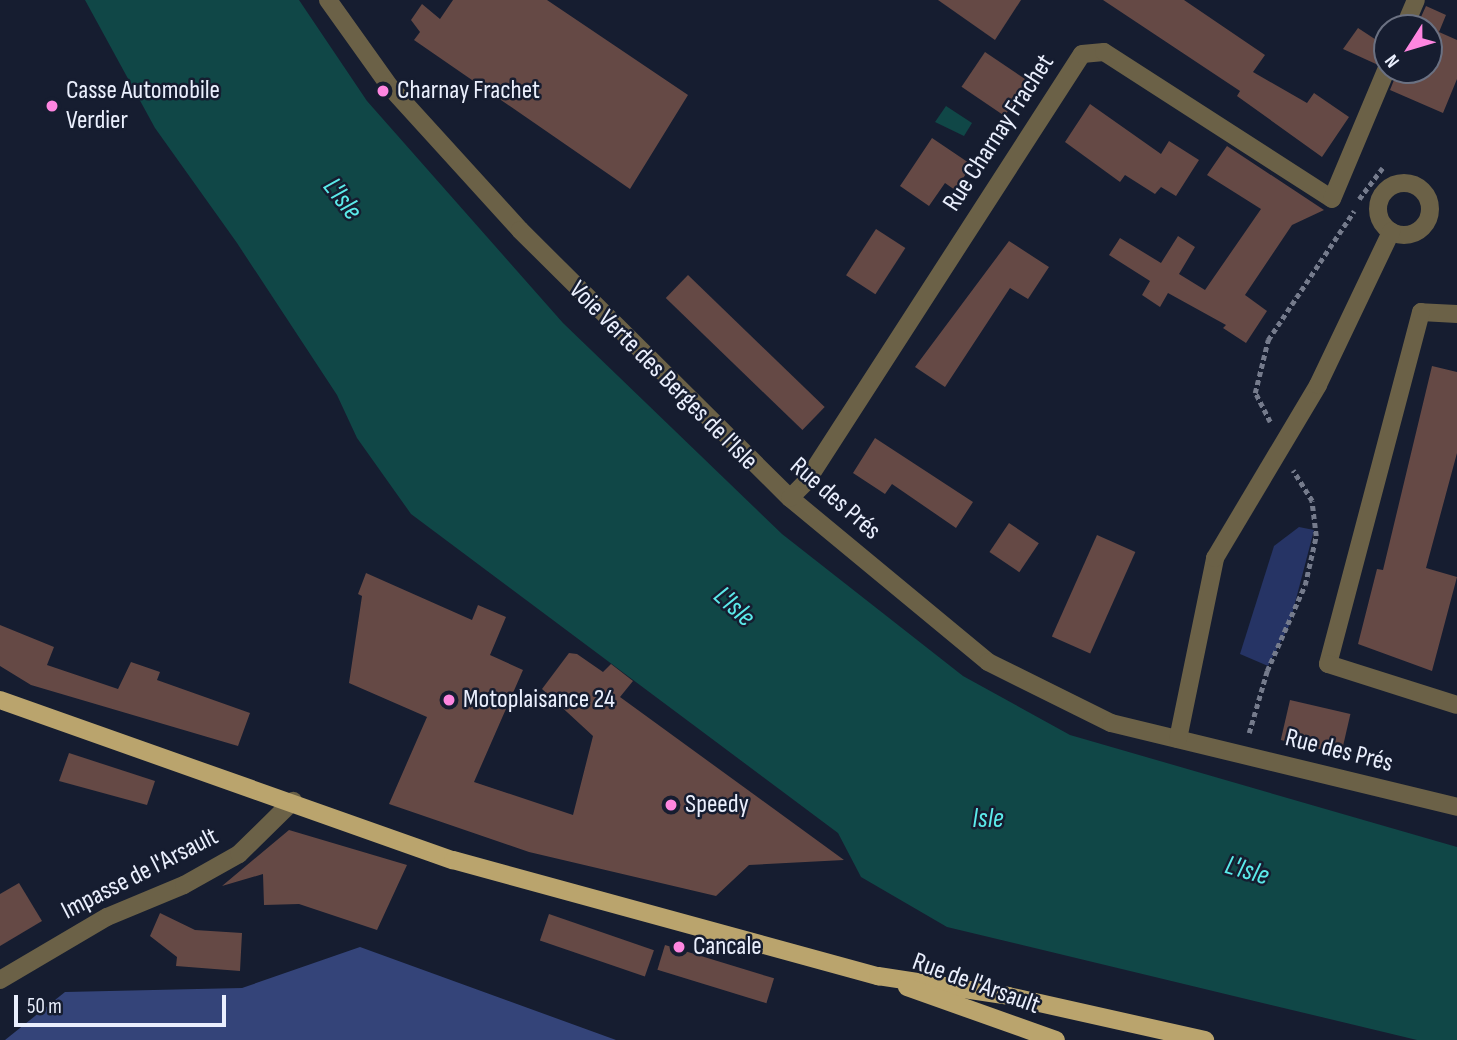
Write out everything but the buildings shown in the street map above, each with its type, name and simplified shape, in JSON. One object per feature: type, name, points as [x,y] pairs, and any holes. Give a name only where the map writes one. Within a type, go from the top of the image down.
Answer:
[{"type":"main road","points":[[0,700],[293,801],[453,860],[878,976],[1008,996],[1164,1036],[1205,1040]]},
{"type":"main road","name":"Rue de l'Arsault","points":[[878,976],[1056,1040]]},
{"type":"street","name":"Rue des Prés","points":[[328,0],[390,87],[520,230],[790,498],[989,662],[1111,723],[1457,806]]},
{"type":"street","name":"Rue Charnay Frachet","points":[[790,498],[806,482],[1082,54],[1104,52],[1332,199],[1380,84]]},
{"type":"street","points":[[1178,739],[1215,558],[1318,385],[1391,232]]},
{"type":"street","points":[[1457,314],[1421,312],[1328,664],[1457,705]]},
{"type":"street","name":"Impasse de l'Arsault","points":[[0,980],[107,917],[184,885],[239,854],[293,801]]},
{"type":"shaded area","points":[[1299,527],[1314,530],[1289,626],[1268,666],[1240,654],[1274,546]]},
{"type":"shaded area","points":[[360,947],[616,1040],[5,1040],[65,992],[242,988]]},
{"type":"water","points":[[85,0],[299,0],[367,101],[563,323],[782,534],[963,676],[1070,735],[1457,847],[1457,1040],[1417,1040],[947,927],[861,877],[838,833],[411,514],[357,438],[337,395],[237,243],[155,128]]},
{"type":"water","points":[[946,106],[972,123],[964,136],[935,122]]},
{"type":"place","name":"Charnay Frachet","points":[[383,91]]},
{"type":"place","name":"Casse Automobile Verdier","points":[[52,106]]},
{"type":"place","name":"Motoplaisance 24","points":[[449,700]]},
{"type":"place","name":"Speedy","points":[[671,805]]},
{"type":"place","name":"Cancale","points":[[679,947]]},
{"type":"water label","name":"L'Isle","points":[[342,199]]},
{"type":"water label","name":"L'Isle","points":[[734,607]]},
{"type":"water label","name":"Isle","points":[[988,819]]},
{"type":"water label","name":"L'Isle","points":[[1247,871]]}]
